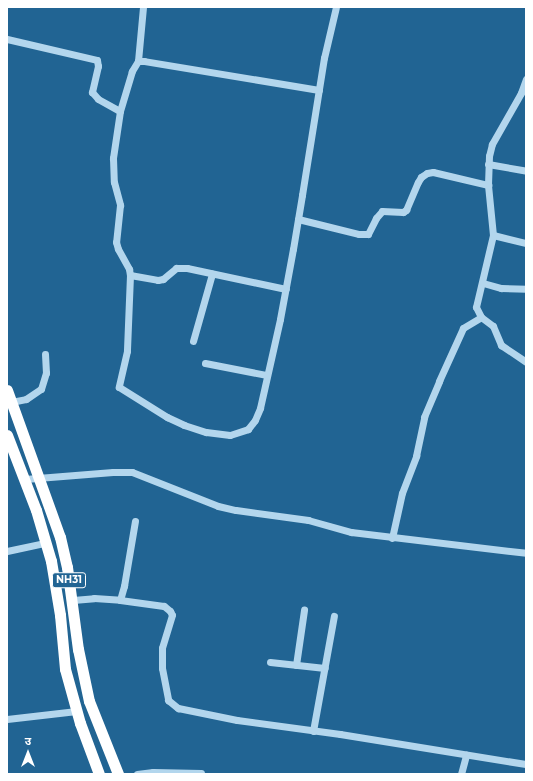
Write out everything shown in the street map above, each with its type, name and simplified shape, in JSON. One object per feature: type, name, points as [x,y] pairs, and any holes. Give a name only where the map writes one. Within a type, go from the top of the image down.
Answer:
[{"type":"highway","name":"NH31","points":[[7,390],[60,537],[72,600],[78,649],[89,701],[118,774]]},
{"type":"highway","name":"NH31","points":[[7,435],[25,479],[46,543],[60,615],[65,669],[77,711],[99,774]]},
{"type":"street","points":[[143,7],[138,61],[132,71],[120,111],[113,169],[120,205],[116,242],[118,250],[129,269],[130,275],[127,351],[119,384],[121,390],[184,425],[206,432],[230,435],[248,429],[255,420],[263,397],[266,375],[286,289],[328,33],[336,7]]},
{"type":"street","points":[[7,39],[97,60],[98,66],[92,92],[98,99],[120,111]]},
{"type":"street","points":[[138,61],[319,90]]},
{"type":"street","points":[[526,79],[521,93],[492,144],[488,164],[488,185],[493,234],[483,283],[476,307],[481,317],[493,326],[501,345],[526,362]]},
{"type":"street","points":[[488,164],[526,171]]},
{"type":"street","points":[[298,218],[359,234],[368,234],[376,218],[382,211],[403,212],[406,210],[418,182],[421,177],[427,173],[433,172],[488,185]]},
{"type":"street","points":[[493,234],[526,243]]},
{"type":"street","points":[[130,275],[158,280],[164,279],[176,268],[181,268],[286,289]]},
{"type":"street","points":[[193,341],[212,274]]},
{"type":"street","points":[[483,283],[501,288],[526,289]]},
{"type":"street","points":[[392,538],[402,493],[416,456],[424,417],[438,381],[463,328],[481,317]]},
{"type":"street","points":[[11,402],[26,399],[41,389],[46,373],[45,354]]},
{"type":"street","points":[[206,363],[266,375]]},
{"type":"street","points":[[25,479],[132,472],[218,506],[256,514],[308,520],[351,532],[392,538],[526,553]]},
{"type":"street","points":[[120,600],[124,586],[135,521]]},
{"type":"street","points":[[7,551],[46,543]]},
{"type":"street","points":[[72,600],[94,598],[120,600],[164,606],[170,611],[172,615],[162,648],[162,668],[168,700],[173,706],[215,717],[313,730],[526,764]]},
{"type":"street","points":[[296,665],[304,610]]},
{"type":"street","points":[[313,730],[334,616]]},
{"type":"street","points":[[270,662],[325,668]]},
{"type":"street","points":[[7,719],[77,711]]},
{"type":"street","points":[[461,774],[466,755]]},
{"type":"street","points":[[137,774],[153,772],[201,773]]}]
